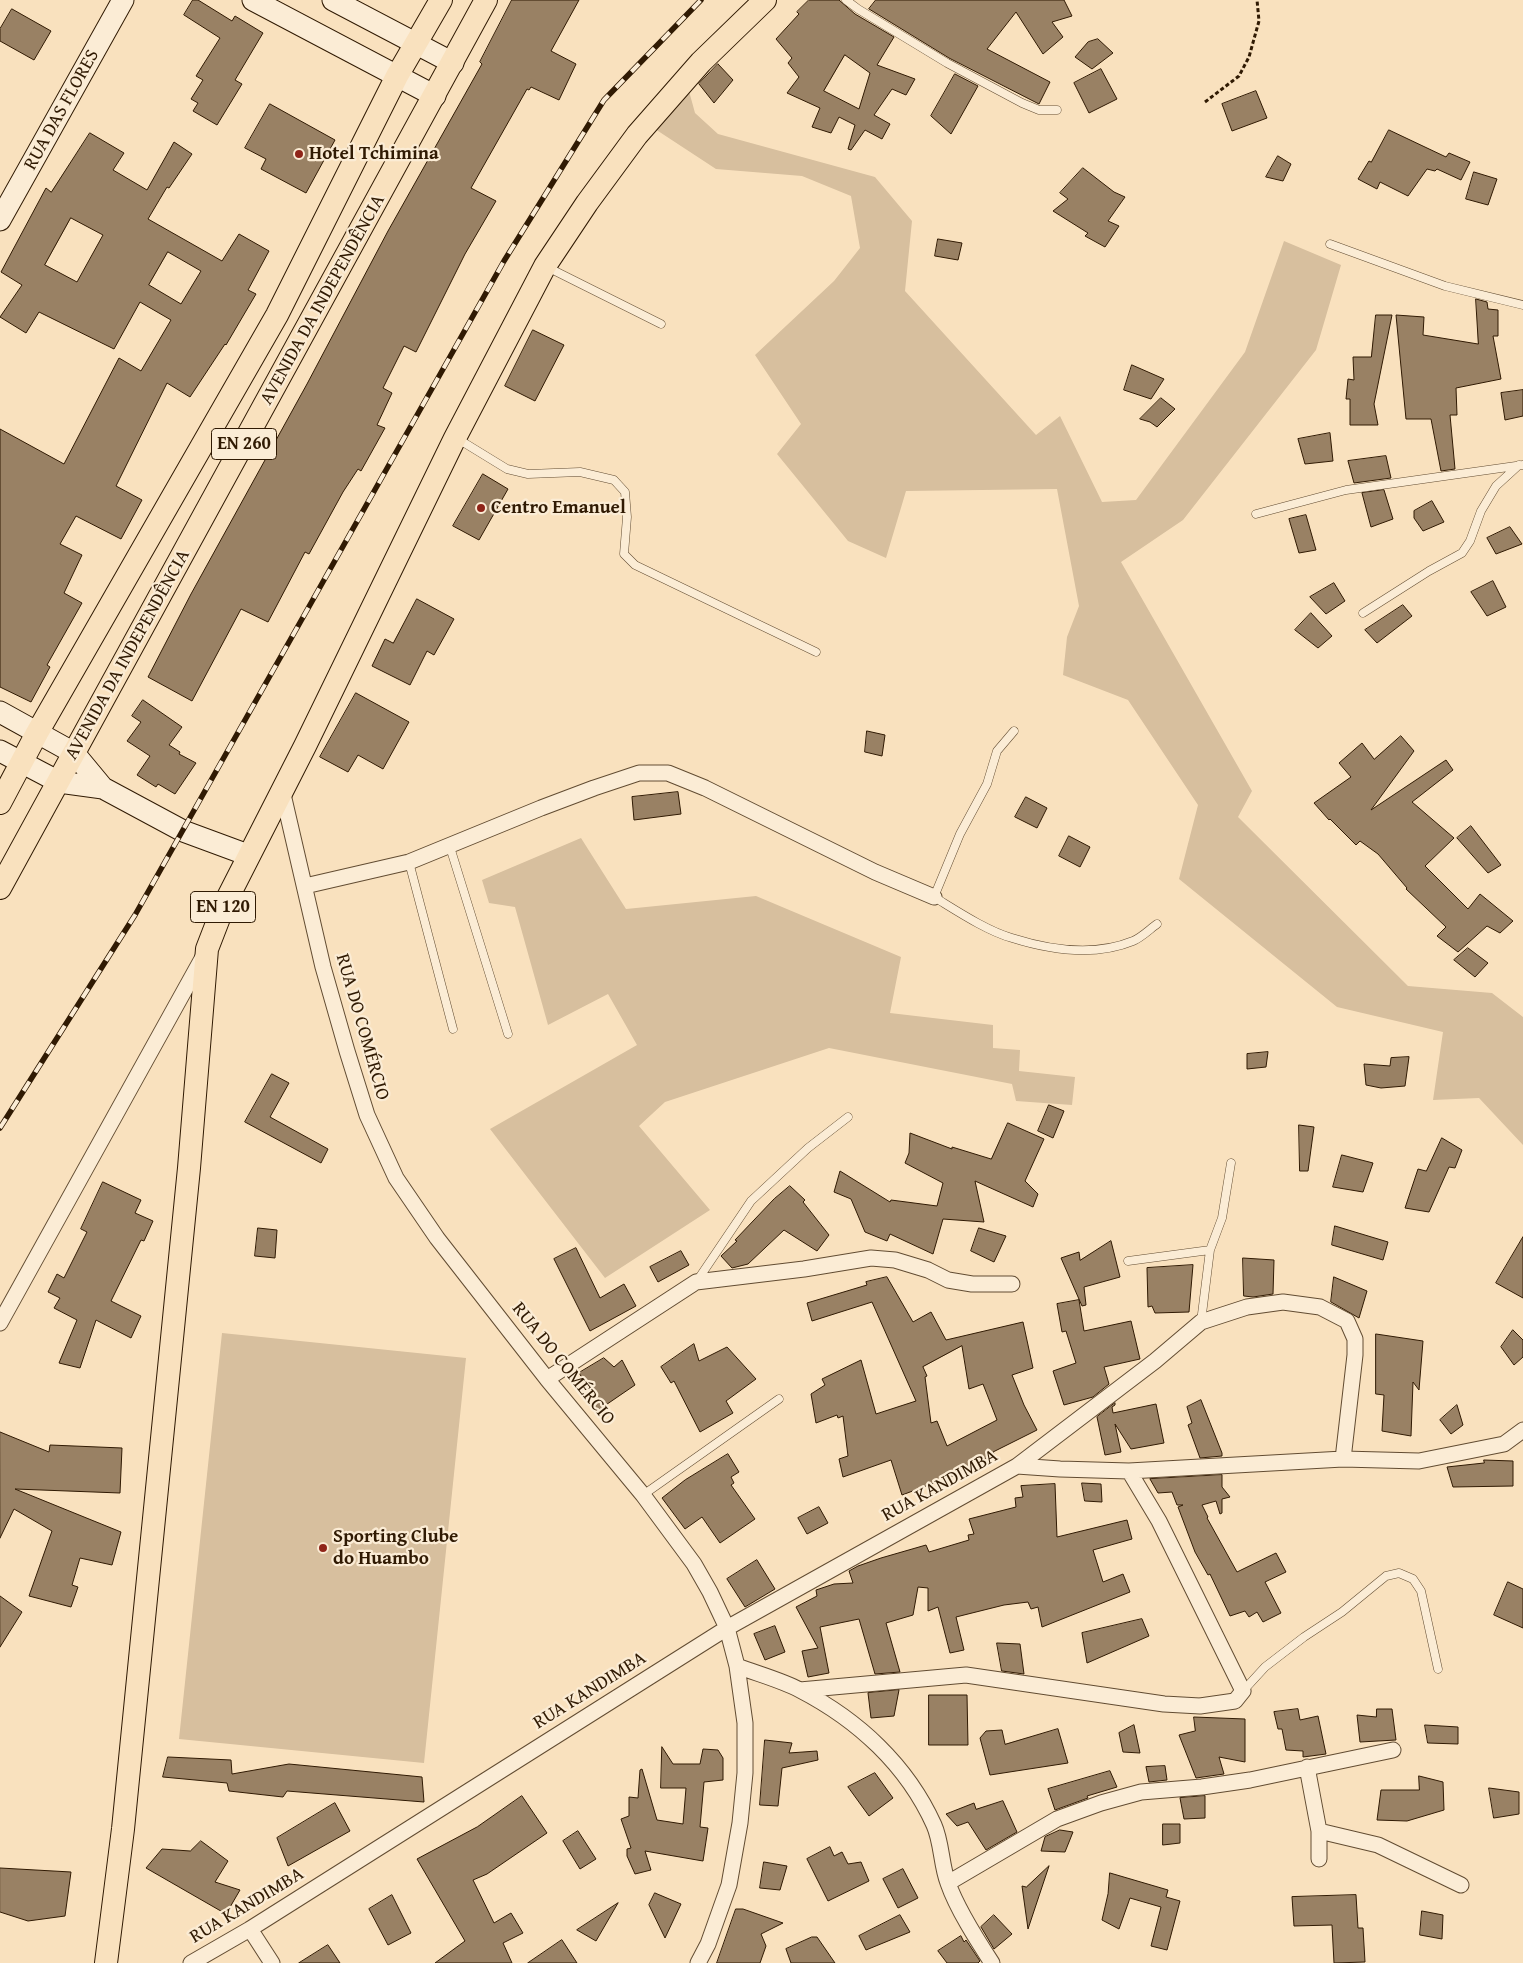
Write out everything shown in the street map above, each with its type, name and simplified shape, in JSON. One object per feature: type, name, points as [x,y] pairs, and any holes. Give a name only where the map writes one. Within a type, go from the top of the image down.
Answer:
[{"type":"main road","name":"AVENIDA DA INDEPENDÊNCIA","points":[[0,803],[37,733],[277,315],[397,76],[441,0]]},
{"type":"main road","name":"AVENIDA DA INDEPENDÊNCIA","points":[[0,888],[486,0]]},
{"type":"main road","name":"EN 120","points":[[106,1963],[124,1820],[188,1178],[207,949],[224,905],[248,855],[282,790],[455,438],[545,266],[587,203],[637,135],[701,62],[765,0]]},
{"type":"main road","points":[[277,315],[306,332]]},
{"type":"main road","points":[[158,522],[189,543]]},
{"type":"street","name":"RUA DAS FLORES","points":[[0,220],[123,0]]},
{"type":"street","points":[[253,0],[435,96]]},
{"type":"street","points":[[334,0],[453,63]]},
{"type":"street","points":[[0,712],[74,752],[103,788]]},
{"type":"street","points":[[0,751],[59,782],[103,788],[183,830],[248,855]]},
{"type":"street","points":[[304,886],[409,862],[541,808],[639,773],[668,773],[705,788],[874,872],[934,897]]},
{"type":"street","name":"RUA DO COMÉRCIO","points":[[282,790],[323,967],[347,1051],[367,1115],[396,1178],[437,1238],[547,1379],[644,1494],[694,1564],[727,1628],[737,1666],[745,1723],[745,1773],[740,1822],[729,1885],[708,1944],[698,1963]]},
{"type":"street","points":[[0,1323],[207,949]]},
{"type":"street","points":[[547,1379],[696,1282],[804,1269],[871,1258],[895,1260],[928,1270],[948,1280],[972,1284],[1012,1284]]},
{"type":"street","points":[[1201,1322],[1246,1307],[1283,1302],[1320,1306],[1347,1320],[1355,1339],[1355,1355],[1343,1459]]},
{"type":"street","name":"RUA KANDIMBA","points":[[191,1963],[250,1928],[727,1628],[1017,1466],[1155,1360],[1201,1322]]},
{"type":"street","points":[[1017,1466],[1129,1471],[1343,1459],[1419,1461],[1504,1444],[1523,1430]]},
{"type":"street","points":[[800,1690],[966,1675],[1164,1704],[1200,1706],[1235,1701],[1244,1691],[1160,1521],[1129,1471]]},
{"type":"street","points":[[737,1666],[800,1690],[870,1736],[901,1770],[934,1826],[948,1883],[980,1945],[992,1963]]},
{"type":"street","points":[[948,1883],[1058,1819],[1101,1803],[1141,1792],[1202,1787],[1250,1780],[1393,1750]]},
{"type":"street","points":[[1308,1767],[1319,1830],[1319,1859]]},
{"type":"street","points":[[1319,1830],[1378,1845],[1462,1885]]},
{"type":"street","points":[[250,1928],[272,1963]]},
{"type":"lane","points":[[846,0],[947,63],[1014,98],[1039,110],[1057,110]]},
{"type":"lane","points":[[1330,244],[1445,286],[1523,305]]},
{"type":"lane","points":[[545,266],[661,324]]},
{"type":"lane","points":[[455,438],[507,468],[528,474],[580,472],[614,480],[626,492],[627,517],[624,554],[634,565],[816,652]]},
{"type":"lane","points":[[1256,514],[1346,490],[1521,465]]},
{"type":"lane","points":[[1363,613],[1429,571],[1462,553],[1470,541],[1481,511],[1496,486],[1521,465]]},
{"type":"lane","points":[[1014,731],[997,751],[987,784],[960,834],[934,897],[962,915],[1011,938],[1071,951],[1101,950],[1134,941],[1158,924]]},
{"type":"lane","points":[[450,846],[508,1034]]},
{"type":"lane","points":[[409,862],[453,1029]]},
{"type":"lane","points":[[696,1282],[751,1202],[808,1148],[848,1117]]},
{"type":"lane","points":[[1201,1322],[1210,1250],[1222,1218],[1231,1163]]},
{"type":"lane","points":[[1128,1261],[1210,1250]]},
{"type":"lane","points":[[644,1494],[779,1399]]},
{"type":"lane","points":[[1244,1691],[1265,1667],[1304,1637],[1342,1612],[1386,1576],[1399,1573],[1413,1579],[1421,1591],[1438,1669]]},
{"type":"path","points":[[1205,102],[1239,76],[1249,57],[1259,21],[1257,0]]},
{"type":"shaded area","points":[[689,91],[695,113],[718,134],[875,177],[912,221],[905,291],[1036,435],[1060,416],[1102,502],[1136,500],[1245,352],[1284,241],[1341,265],[1316,350],[1183,520],[1121,562],[1252,791],[1238,817],[1408,986],[1492,993],[1523,1017],[1523,1145],[1479,1098],[1433,1100],[1443,1032],[1337,1007],[1179,879],[1198,805],[1128,700],[1063,675],[1067,637],[1079,606],[1057,489],[906,491],[886,558],[848,541],[777,454],[801,424],[755,355],[834,281],[860,248],[851,196],[802,176],[716,169],[655,129]]},
{"type":"shaded area","points":[[581,838],[626,909],[756,896],[901,957],[890,1013],[993,1025],[993,1048],[1020,1050],[1019,1071],[1075,1077],[1072,1105],[1016,1101],[1012,1084],[829,1048],[665,1102],[639,1126],[710,1210],[605,1278],[490,1129],[637,1045],[608,994],[548,1025],[515,907],[489,903],[482,880]]},
{"type":"shaded area","name":"Sporting Clube do Huambo","points":[[222,1333],[466,1358],[424,1763],[179,1739]]},
{"type":"building","points":[[193,0],[198,0],[232,21],[235,16],[263,33],[235,80],[242,84],[217,125],[193,111],[198,103],[191,99],[203,80],[196,76],[220,38],[184,15]]},
{"type":"building","points":[[512,0],[579,0],[551,51],[576,64],[559,100],[531,87],[529,90],[527,89],[471,188],[496,201],[465,254],[416,352],[404,346],[383,388],[392,393],[377,425],[385,428],[361,471],[358,469],[343,492],[309,554],[305,552],[268,622],[241,609],[192,701],[148,677],[388,231],[482,64],[480,62]]},
{"type":"building","points":[[809,0],[839,0],[855,14],[894,37],[877,65],[915,79],[906,95],[892,89],[874,115],[890,124],[882,139],[865,130],[851,150],[848,149],[855,125],[839,117],[831,133],[812,127],[820,108],[787,93],[799,77],[788,63],[792,58],[776,39],[799,14],[797,12]],"holes":[[[845,55],[870,73],[859,109],[824,91]]]},
{"type":"building","points":[[876,0],[1064,0],[1072,16],[1052,22],[1063,37],[1043,54],[1016,12],[987,49],[1050,82],[1039,104],[949,58],[869,9]]},
{"type":"building","points":[[12,9],[51,31],[34,60],[0,41],[0,29]]},
{"type":"building","points":[[1098,39],[1113,53],[1092,69],[1075,57],[1088,42]]},
{"type":"building","points":[[718,64],[733,80],[714,103],[699,84]]},
{"type":"building","points":[[1101,69],[1117,99],[1089,113],[1074,83]]},
{"type":"building","points":[[955,74],[978,86],[951,134],[931,116]]},
{"type":"building","points":[[1256,91],[1267,118],[1232,131],[1222,104]]},
{"type":"building","points":[[270,104],[335,140],[306,193],[261,169],[266,159],[245,148]]},
{"type":"building","points":[[1389,130],[1446,157],[1449,153],[1470,162],[1461,180],[1437,169],[1435,171],[1427,169],[1408,196],[1380,182],[1377,189],[1358,179],[1369,161],[1371,162]]},
{"type":"building","points":[[90,133],[124,153],[113,170],[147,190],[174,142],[192,154],[169,188],[167,187],[148,219],[222,261],[239,234],[269,251],[248,290],[256,294],[226,345],[190,397],[167,383],[116,486],[142,500],[121,539],[76,516],[60,544],[82,555],[64,593],[82,603],[47,665],[50,667],[31,702],[0,687],[0,429],[64,464],[119,358],[141,371],[171,320],[140,302],[114,349],[39,312],[26,333],[0,317],[22,285],[1,272],[46,188],[51,192]],"holes":[[[71,218],[103,235],[77,282],[45,265]],[[168,252],[201,271],[181,304],[149,285]]]},
{"type":"building","points":[[1278,156],[1291,164],[1283,181],[1266,177]]},
{"type":"building","points":[[1083,168],[1114,192],[1125,197],[1108,221],[1119,226],[1105,247],[1085,236],[1088,233],[1053,211],[1068,199],[1060,193]]},
{"type":"building","points":[[1474,172],[1497,179],[1488,205],[1466,199]]},
{"type":"building","points":[[938,239],[962,243],[958,260],[935,256]]},
{"type":"building","points":[[1476,299],[1487,302],[1488,309],[1498,310],[1498,336],[1493,336],[1501,379],[1456,388],[1457,415],[1450,415],[1455,469],[1441,471],[1431,419],[1406,419],[1396,315],[1424,317],[1423,335],[1478,344]]},
{"type":"building","points":[[1376,315],[1392,315],[1374,404],[1378,425],[1350,425],[1350,399],[1346,399],[1348,379],[1354,380],[1353,357],[1371,357]]},
{"type":"building","points":[[533,330],[564,345],[535,401],[505,386]]},
{"type":"building","points":[[1132,365],[1164,379],[1151,399],[1124,390]]},
{"type":"building","points":[[1523,390],[1523,416],[1505,420],[1501,393]]},
{"type":"building","points":[[1161,398],[1175,409],[1157,427],[1150,422],[1140,419]]},
{"type":"building","points":[[1330,433],[1333,461],[1305,464],[1298,439]]},
{"type":"building","points":[[1386,456],[1391,478],[1354,483],[1348,461]]},
{"type":"building","name":"Centro Emanuel","points":[[483,474],[508,489],[479,540],[453,526]]},
{"type":"building","points":[[1384,490],[1393,519],[1371,527],[1362,493]]},
{"type":"building","points":[[1432,501],[1444,522],[1423,531],[1414,518],[1414,511]]},
{"type":"building","points":[[1306,515],[1316,550],[1299,553],[1289,519]]},
{"type":"building","points":[[1510,527],[1522,544],[1496,554],[1487,538]]},
{"type":"building","points":[[1493,581],[1506,607],[1487,616],[1471,592]]},
{"type":"building","points":[[1334,583],[1345,601],[1326,614],[1310,597]]},
{"type":"building","points":[[417,599],[454,619],[434,655],[427,651],[410,685],[372,666],[385,639],[393,643]]},
{"type":"building","points":[[1403,605],[1412,616],[1377,643],[1365,630]]},
{"type":"building","points":[[1311,613],[1332,636],[1318,648],[1295,630]]},
{"type":"building","points":[[356,693],[409,722],[383,769],[358,755],[348,772],[320,757]]},
{"type":"building","points":[[143,700],[182,727],[169,745],[180,752],[179,754],[196,763],[175,794],[158,784],[156,787],[137,775],[150,756],[127,741],[141,722],[132,716]]},
{"type":"building","points":[[867,731],[885,735],[882,756],[865,752]]},
{"type":"building","points":[[1401,736],[1414,751],[1371,810],[1446,760],[1453,770],[1412,802],[1454,838],[1425,866],[1468,909],[1480,894],[1513,921],[1500,933],[1487,926],[1458,952],[1437,936],[1446,927],[1406,889],[1378,854],[1360,841],[1356,845],[1314,803],[1351,777],[1339,763],[1362,743],[1374,759]]},
{"type":"building","points":[[678,792],[681,814],[634,820],[632,797]]},
{"type":"building","points":[[1026,797],[1047,808],[1037,828],[1015,817]]},
{"type":"building","points":[[1471,826],[1501,865],[1488,873],[1457,838]]},
{"type":"building","points":[[1069,836],[1090,847],[1080,867],[1059,856]]},
{"type":"building","points":[[1468,948],[1488,963],[1475,977],[1454,960]]},
{"type":"building","points":[[1268,1052],[1266,1067],[1247,1069],[1247,1054]]},
{"type":"building","points":[[1409,1057],[1405,1086],[1381,1088],[1366,1085],[1364,1064],[1390,1066],[1391,1058]]},
{"type":"building","points":[[272,1074],[289,1083],[270,1117],[328,1149],[321,1163],[245,1122]]},
{"type":"building","points":[[1049,1105],[1064,1111],[1053,1138],[1038,1131]]},
{"type":"building","points":[[1008,1123],[1044,1139],[1025,1181],[1038,1194],[1033,1207],[975,1181],[984,1222],[943,1219],[933,1254],[890,1234],[887,1241],[865,1232],[851,1199],[834,1192],[840,1171],[890,1202],[891,1200],[937,1206],[943,1183],[905,1163],[909,1153],[910,1133],[952,1149],[952,1147],[991,1159]]},
{"type":"building","points":[[1299,1125],[1314,1127],[1308,1171],[1300,1171]]},
{"type":"building","points":[[1442,1138],[1462,1150],[1455,1168],[1449,1167],[1429,1212],[1405,1208],[1418,1169],[1426,1171]]},
{"type":"building","points":[[1342,1155],[1373,1163],[1363,1192],[1333,1187]]},
{"type":"building","points":[[103,1182],[141,1200],[135,1213],[153,1221],[144,1241],[141,1240],[111,1301],[141,1316],[131,1338],[96,1320],[80,1368],[59,1363],[77,1320],[54,1308],[60,1298],[48,1292],[57,1274],[64,1278],[87,1232],[81,1229]]},
{"type":"building","points":[[790,1186],[805,1200],[803,1202],[829,1235],[817,1251],[784,1230],[748,1264],[732,1268],[721,1256],[737,1241],[735,1240],[774,1199]]},
{"type":"building","points":[[1335,1226],[1388,1242],[1383,1260],[1332,1245]]},
{"type":"building","points":[[258,1228],[277,1230],[275,1258],[255,1256]]},
{"type":"building","points":[[979,1228],[1006,1236],[994,1262],[971,1251]]},
{"type":"building","points":[[1523,1237],[1523,1298],[1496,1283]]},
{"type":"building","points":[[1111,1241],[1120,1277],[1084,1287],[1086,1305],[1082,1306],[1061,1258],[1079,1252],[1080,1260]]},
{"type":"building","points":[[576,1248],[600,1298],[624,1284],[636,1306],[590,1331],[554,1259]]},
{"type":"building","points":[[681,1251],[689,1265],[658,1282],[650,1267]]},
{"type":"building","points":[[1243,1258],[1274,1260],[1273,1294],[1253,1297],[1244,1296]]},
{"type":"building","points":[[1193,1265],[1189,1312],[1155,1313],[1152,1306],[1148,1307],[1147,1268]]},
{"type":"building","points":[[887,1277],[913,1322],[931,1312],[946,1340],[1023,1322],[1033,1368],[1012,1375],[1037,1430],[993,1452],[994,1454],[958,1474],[902,1495],[891,1460],[843,1477],[839,1459],[848,1456],[843,1416],[838,1418],[837,1415],[816,1423],[811,1394],[825,1385],[822,1379],[861,1360],[876,1414],[916,1401],[872,1302],[812,1321],[807,1303],[867,1285],[866,1282]],"holes":[[[962,1346],[969,1389],[983,1384],[997,1420],[947,1446],[937,1421],[931,1423],[925,1377],[927,1376],[923,1367]]]},
{"type":"building","points":[[1334,1277],[1367,1291],[1359,1318],[1331,1302]]},
{"type":"building","points":[[1079,1300],[1084,1331],[1131,1321],[1140,1359],[1104,1367],[1109,1384],[1093,1397],[1064,1405],[1053,1371],[1076,1363],[1066,1331],[1062,1332],[1057,1304]]},
{"type":"building","points":[[1513,1330],[1523,1340],[1523,1357],[1514,1365],[1501,1347]]},
{"type":"building","points":[[1376,1334],[1423,1341],[1419,1390],[1413,1382],[1411,1436],[1382,1431],[1384,1395],[1376,1394]]},
{"type":"building","points":[[694,1344],[699,1361],[727,1347],[756,1379],[726,1401],[733,1413],[700,1432],[674,1381],[671,1383],[661,1367]]},
{"type":"building","points":[[604,1358],[614,1367],[622,1360],[635,1385],[597,1411],[576,1390],[586,1384],[579,1373]]},
{"type":"building","points":[[1201,1400],[1222,1456],[1200,1458],[1188,1425],[1192,1423],[1187,1407]]},
{"type":"building","points":[[1115,1403],[1112,1407],[1113,1413],[1156,1404],[1164,1443],[1131,1449],[1115,1424],[1121,1452],[1105,1455],[1097,1417]]},
{"type":"building","points":[[1457,1405],[1463,1425],[1451,1434],[1440,1420]]},
{"type":"building","points":[[0,1432],[49,1452],[50,1445],[122,1448],[120,1493],[15,1489],[121,1532],[112,1565],[80,1558],[72,1585],[78,1587],[71,1607],[29,1596],[52,1531],[14,1509],[0,1538]]},
{"type":"building","points":[[728,1454],[739,1472],[731,1477],[734,1483],[731,1485],[755,1519],[720,1543],[702,1517],[685,1529],[662,1498],[685,1480]]},
{"type":"building","points":[[1484,1460],[1513,1461],[1513,1486],[1453,1487],[1447,1467],[1484,1463]]},
{"type":"building","points":[[1222,1475],[1222,1487],[1230,1497],[1222,1499],[1222,1513],[1220,1514],[1216,1501],[1202,1505],[1207,1518],[1237,1572],[1276,1553],[1286,1572],[1265,1582],[1281,1613],[1263,1622],[1257,1612],[1249,1617],[1245,1611],[1230,1616],[1210,1574],[1208,1575],[1195,1552],[1178,1507],[1183,1505],[1177,1505],[1172,1492],[1158,1493],[1150,1479]]},
{"type":"building","points":[[1082,1483],[1101,1484],[1102,1502],[1085,1501]]},
{"type":"building","points":[[1055,1484],[1057,1537],[1127,1520],[1132,1539],[1093,1550],[1103,1582],[1123,1574],[1130,1592],[1042,1627],[1038,1607],[1031,1609],[1028,1602],[1004,1605],[956,1617],[964,1650],[950,1653],[938,1607],[928,1611],[928,1588],[918,1587],[913,1615],[886,1623],[900,1672],[875,1674],[859,1619],[820,1627],[829,1673],[808,1677],[802,1651],[818,1648],[796,1607],[817,1596],[816,1590],[834,1584],[853,1583],[849,1571],[881,1558],[926,1545],[929,1552],[969,1540],[968,1535],[974,1534],[969,1519],[1016,1507],[1015,1498],[1023,1497],[1021,1486]]},
{"type":"building","points":[[819,1507],[828,1523],[807,1534],[798,1518]]},
{"type":"building","points":[[757,1560],[775,1589],[745,1607],[727,1579]]},
{"type":"building","points":[[1508,1582],[1523,1589],[1523,1628],[1494,1615]]},
{"type":"building","points":[[0,1596],[22,1612],[0,1647]]},
{"type":"building","points":[[1142,1619],[1149,1636],[1087,1663],[1082,1633]]},
{"type":"building","points":[[775,1626],[785,1652],[765,1660],[754,1634]]},
{"type":"building","points":[[997,1643],[1020,1644],[1024,1674],[1002,1671]]},
{"type":"building","points":[[899,1690],[894,1716],[871,1718],[868,1693]]},
{"type":"building","points":[[929,1695],[967,1695],[968,1745],[929,1745]]},
{"type":"building","points":[[1298,1709],[1300,1720],[1318,1716],[1326,1754],[1303,1757],[1303,1751],[1286,1750],[1282,1729],[1278,1729],[1274,1712]]},
{"type":"building","points":[[1377,1709],[1392,1709],[1396,1740],[1360,1742],[1357,1715],[1376,1717]]},
{"type":"building","points":[[1194,1717],[1245,1719],[1245,1762],[1219,1757],[1224,1774],[1196,1778],[1179,1735],[1195,1731]]},
{"type":"building","points":[[1134,1725],[1140,1753],[1123,1752],[1119,1733]]},
{"type":"building","points":[[1425,1725],[1458,1727],[1458,1744],[1428,1743]]},
{"type":"building","points":[[1058,1729],[1068,1763],[990,1775],[980,1738],[986,1731],[1002,1730],[1005,1744]]},
{"type":"building","points":[[765,1740],[792,1743],[789,1753],[817,1751],[818,1760],[782,1768],[778,1806],[760,1805]]},
{"type":"building","points":[[662,1747],[673,1764],[700,1764],[703,1749],[718,1750],[723,1758],[723,1780],[704,1782],[700,1827],[708,1828],[703,1861],[645,1851],[651,1870],[635,1874],[627,1856],[627,1849],[631,1848],[621,1819],[629,1816],[629,1797],[638,1798],[640,1770],[642,1769],[657,1820],[683,1824],[686,1788],[661,1788]]},
{"type":"building","points":[[168,1757],[231,1760],[232,1774],[289,1764],[422,1777],[424,1802],[287,1791],[283,1797],[229,1791],[227,1783],[163,1777]]},
{"type":"building","points":[[1165,1766],[1167,1780],[1149,1782],[1146,1767]]},
{"type":"building","points":[[1110,1771],[1117,1787],[1087,1796],[1088,1798],[1055,1810],[1048,1789]]},
{"type":"building","points":[[875,1773],[893,1798],[869,1816],[848,1787]]},
{"type":"building","points":[[1419,1776],[1443,1782],[1444,1810],[1407,1821],[1377,1820],[1381,1790],[1419,1790]]},
{"type":"building","points":[[1489,1788],[1519,1792],[1519,1814],[1494,1818]]},
{"type":"building","points":[[522,1796],[547,1833],[487,1874],[473,1880],[494,1923],[511,1913],[523,1933],[503,1943],[512,1963],[435,1963],[465,1941],[417,1859],[477,1827]]},
{"type":"building","points":[[1205,1796],[1205,1818],[1184,1819],[1180,1798]]},
{"type":"building","points":[[1003,1801],[1017,1832],[986,1850],[968,1822],[957,1826],[946,1814],[974,1803],[976,1809]]},
{"type":"building","points":[[335,1803],[350,1831],[288,1866],[277,1838]]},
{"type":"building","points":[[1163,1824],[1180,1824],[1180,1843],[1163,1845]]},
{"type":"building","points":[[1060,1830],[1073,1832],[1065,1852],[1041,1851],[1045,1837]]},
{"type":"building","points":[[578,1831],[596,1859],[580,1869],[563,1841]]},
{"type":"building","points":[[201,1841],[228,1861],[215,1882],[240,1890],[226,1914],[146,1868],[162,1849],[190,1851]]},
{"type":"building","points":[[830,1847],[834,1856],[842,1852],[848,1864],[861,1862],[869,1881],[828,1901],[807,1859]]},
{"type":"building","points":[[764,1862],[787,1866],[780,1890],[760,1888]]},
{"type":"building","points":[[1049,1866],[1028,1929],[1022,1886],[1026,1887]]},
{"type":"building","points":[[0,1868],[71,1872],[65,1916],[28,1921],[0,1912]]},
{"type":"building","points":[[903,1869],[918,1898],[898,1908],[883,1879]]},
{"type":"building","points":[[1110,1873],[1168,1890],[1166,1897],[1180,1901],[1167,1950],[1151,1946],[1161,1907],[1130,1898],[1119,1929],[1102,1920],[1108,1894]]},
{"type":"building","points":[[655,1893],[681,1904],[665,1938],[649,1905]]},
{"type":"building","points":[[392,1895],[411,1933],[388,1945],[369,1909]]},
{"type":"building","points":[[1356,1895],[1358,1928],[1363,1928],[1365,1962],[1334,1963],[1332,1925],[1294,1926],[1292,1897]]},
{"type":"building","points":[[618,1903],[596,1941],[577,1930]]},
{"type":"building","points":[[736,1909],[743,1909],[783,1923],[761,1934],[766,1946],[760,1963],[717,1963]]},
{"type":"building","points":[[1422,1911],[1443,1915],[1442,1939],[1420,1935]]},
{"type":"building","points":[[900,1915],[910,1932],[866,1950],[859,1936]]},
{"type":"building","points":[[994,1915],[1012,1934],[994,1949],[981,1927]]},
{"type":"building","points":[[961,1936],[964,1942],[966,1940],[980,1961],[978,1963],[947,1963],[938,1951]]},
{"type":"building","points":[[812,1937],[817,1937],[835,1963],[791,1963],[786,1949]]},
{"type":"building","points":[[562,1940],[577,1963],[528,1963]]},
{"type":"building","points":[[328,1945],[340,1963],[299,1963]]},
{"type":"railway","points":[[0,1128],[135,915],[504,261],[604,100],[701,0]]},
{"type":"place","name":"Hotel Tchimina","points":[[299,154]]},
{"type":"place","name":"Centro Emanuel","points":[[481,508]]},
{"type":"place","name":"Sporting Clube do Huambo","points":[[323,1548]]}]
